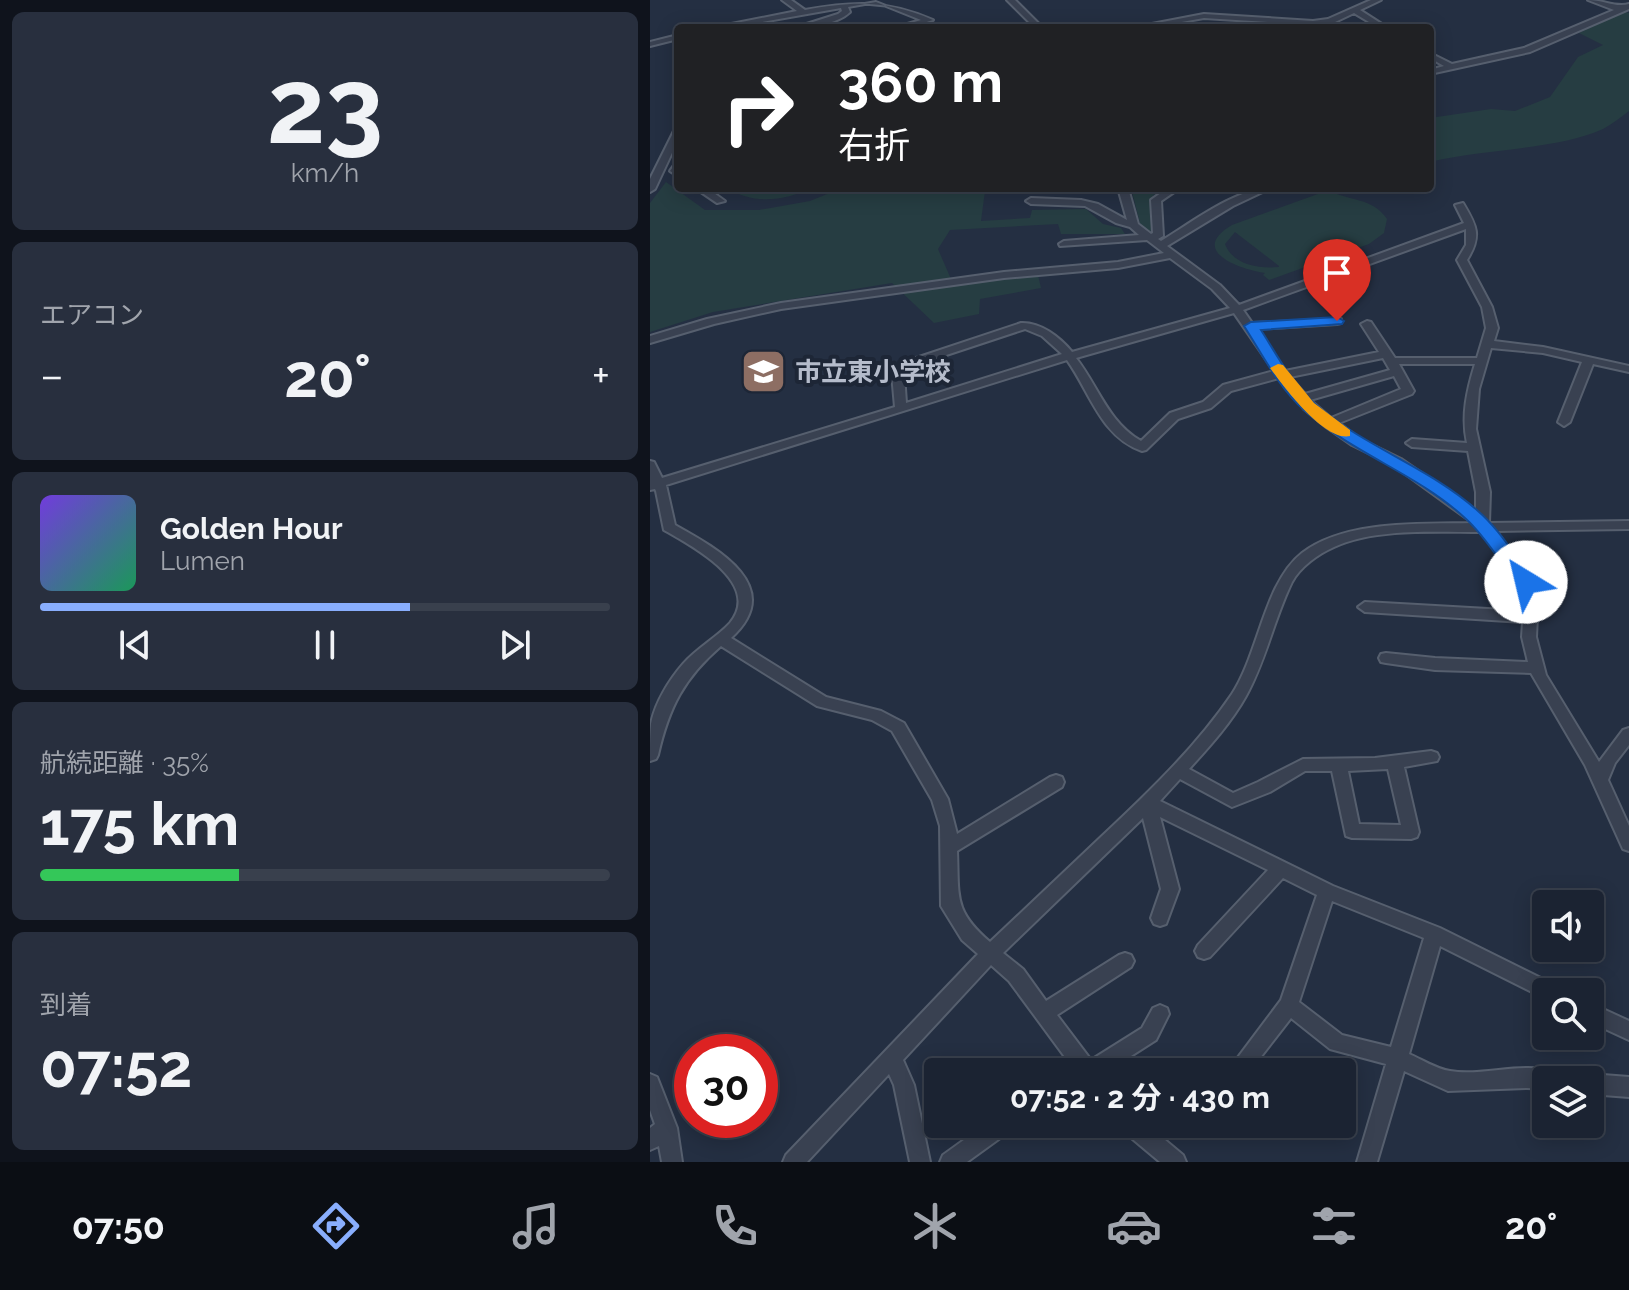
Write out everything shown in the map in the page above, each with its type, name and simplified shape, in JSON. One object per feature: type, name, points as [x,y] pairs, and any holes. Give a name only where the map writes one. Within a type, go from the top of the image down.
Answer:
[{"type":"street","points":[[786,0],[803,12]]},
{"type":"street","points":[[737,24],[877,0],[929,20],[919,24]]},
{"type":"street","points":[[1011,0],[1035,24]]},
{"type":"street","points":[[1158,24],[1204,16],[1313,23],[1330,21],[1377,0]]},
{"type":"street","points":[[1592,0],[1625,7]]},
{"type":"street","points":[[814,24],[846,12],[848,3]]},
{"type":"street","points":[[1434,71],[1527,50],[1625,7]]},
{"type":"street","points":[[1356,11],[1377,24]]},
{"type":"street","points":[[834,19],[840,24]]},
{"type":"street","points":[[650,44],[674,38]]},
{"type":"street","points":[[1434,57],[1451,67]]},
{"type":"street","points":[[650,189],[674,150]]},
{"type":"street","points":[[665,162],[674,163]]},
{"type":"street","points":[[706,192],[720,201]]},
{"type":"street","points":[[1124,192],[1133,225]]},
{"type":"street","points":[[1154,242],[1160,233],[1154,206],[1156,200],[1169,192]]},
{"type":"street","points":[[1064,244],[1154,242],[1257,192]]},
{"type":"street","points":[[1031,201],[1087,204],[1099,208],[1116,222],[1133,225],[1216,287],[1251,326],[1302,399],[1329,423],[1417,475],[1473,515],[1526,582],[1531,596],[1529,637],[1536,668],[1600,780],[1629,844]]},
{"type":"street","points":[[1460,205],[1474,233],[1473,245],[1462,260],[1487,307],[1492,328],[1471,402],[1472,447],[1483,492],[1482,527]]},
{"type":"street","points":[[654,484],[1068,356],[1237,309],[1470,224]]},
{"type":"street","points":[[650,340],[711,321],[781,306],[1004,275],[1118,265],[1173,254]]},
{"type":"street","points":[[1251,326],[1337,321]]},
{"type":"street","points":[[1329,423],[1408,391],[1367,324]]},
{"type":"street","points":[[901,409],[898,374],[902,366],[1025,325],[1036,329],[1068,356],[1090,385],[1112,427],[1142,447],[1174,416],[1207,405],[1227,388],[1282,374],[1393,362],[1481,361]]},
{"type":"street","points":[[1487,344],[1543,350],[1629,369]]},
{"type":"street","points":[[1564,422],[1589,360]]},
{"type":"street","points":[[1302,399],[1393,362]]},
{"type":"street","points":[[1412,443],[1472,447]]},
{"type":"street","points":[[650,465],[669,527],[709,553],[746,588],[746,612],[698,658],[677,684],[657,726],[650,755]]},
{"type":"street","points":[[793,1162],[893,1060],[992,952],[1148,803],[1213,732],[1239,695],[1254,665],[1287,578],[1306,557],[1330,543],[1364,533],[1482,527],[1629,525]]},
{"type":"street","points":[[1365,607],[1530,617]]},
{"type":"street","points":[[721,639],[822,702],[876,715],[898,727],[940,799],[951,846],[950,906],[968,934],[1016,975],[1078,1058]]},
{"type":"street","points":[[1386,658],[1435,664],[1536,668]]},
{"type":"street","points":[[1600,780],[1608,760],[1629,734]]},
{"type":"street","points":[[1178,771],[1232,800],[1303,765],[1431,757]]},
{"type":"street","points":[[1339,764],[1352,831],[1411,832],[1394,760]]},
{"type":"street","points":[[951,846],[1056,782]]},
{"type":"street","points":[[1148,803],[1327,891],[1434,934],[1532,983]]},
{"type":"street","points":[[1148,803],[1170,889],[1160,918]]},
{"type":"street","points":[[1204,951],[1281,868]]},
{"type":"street","points":[[1248,1058],[1289,1005],[1327,891]]},
{"type":"street","points":[[1367,1162],[1434,934]]},
{"type":"street","points":[[1044,1013],[1125,961]]},
{"type":"street","points":[[1289,1005],[1337,1043],[1397,1058],[1448,1081],[1532,1080]]},
{"type":"street","points":[[1111,1058],[1149,1034],[1160,1014]]},
{"type":"street","points":[[1604,1019],[1629,1031]]},
{"type":"street","points":[[893,1060],[904,1085],[920,1162]]},
{"type":"street","points":[[650,1084],[658,1134],[672,1162]]},
{"type":"street","points":[[1604,1085],[1629,1087]]},
{"type":"street","points":[[950,1162],[983,1138]]},
{"type":"street","points":[[1152,1138],[1176,1162]]},
{"type":"green space","points":[[1622,11],[1629,13],[1629,111],[1603,129],[1584,136],[1434,161],[1434,117],[1491,109],[1515,111],[1550,97],[1578,57],[1603,45],[1579,33]]},
{"type":"green space","points":[[666,182],[674,188],[674,192],[680,192],[705,210],[759,210],[810,201],[832,192],[985,192],[981,221],[1030,218],[1032,210],[1086,209],[1103,224],[1121,228],[1125,234],[1061,234],[1058,224],[950,230],[938,249],[954,286],[1038,275],[1041,288],[980,299],[979,314],[934,323],[892,283],[713,312],[650,332],[650,203]]},
{"type":"green space","points":[[735,192],[802,192],[769,199]]},
{"type":"green space","points":[[1132,192],[1164,192],[1153,195],[1153,232],[1141,227]]},
{"type":"green space","points":[[1323,192],[1367,203],[1387,219],[1384,233],[1369,244],[1269,280],[1263,275],[1265,273],[1222,257],[1216,251],[1215,243],[1220,234],[1232,225]],"holes":[[[1235,232],[1279,267],[1263,267],[1240,261],[1225,244]]]},
{"type":"slow traffic","points":[[1278,368],[1308,406],[1344,433]]},
{"type":"place","name":"市立東小学校","points":[[764,372]]},
{"type":"route","points":[[1337,321],[1251,326],[1281,373],[1308,406],[1356,442],[1397,462],[1473,515],[1526,582]]}]
